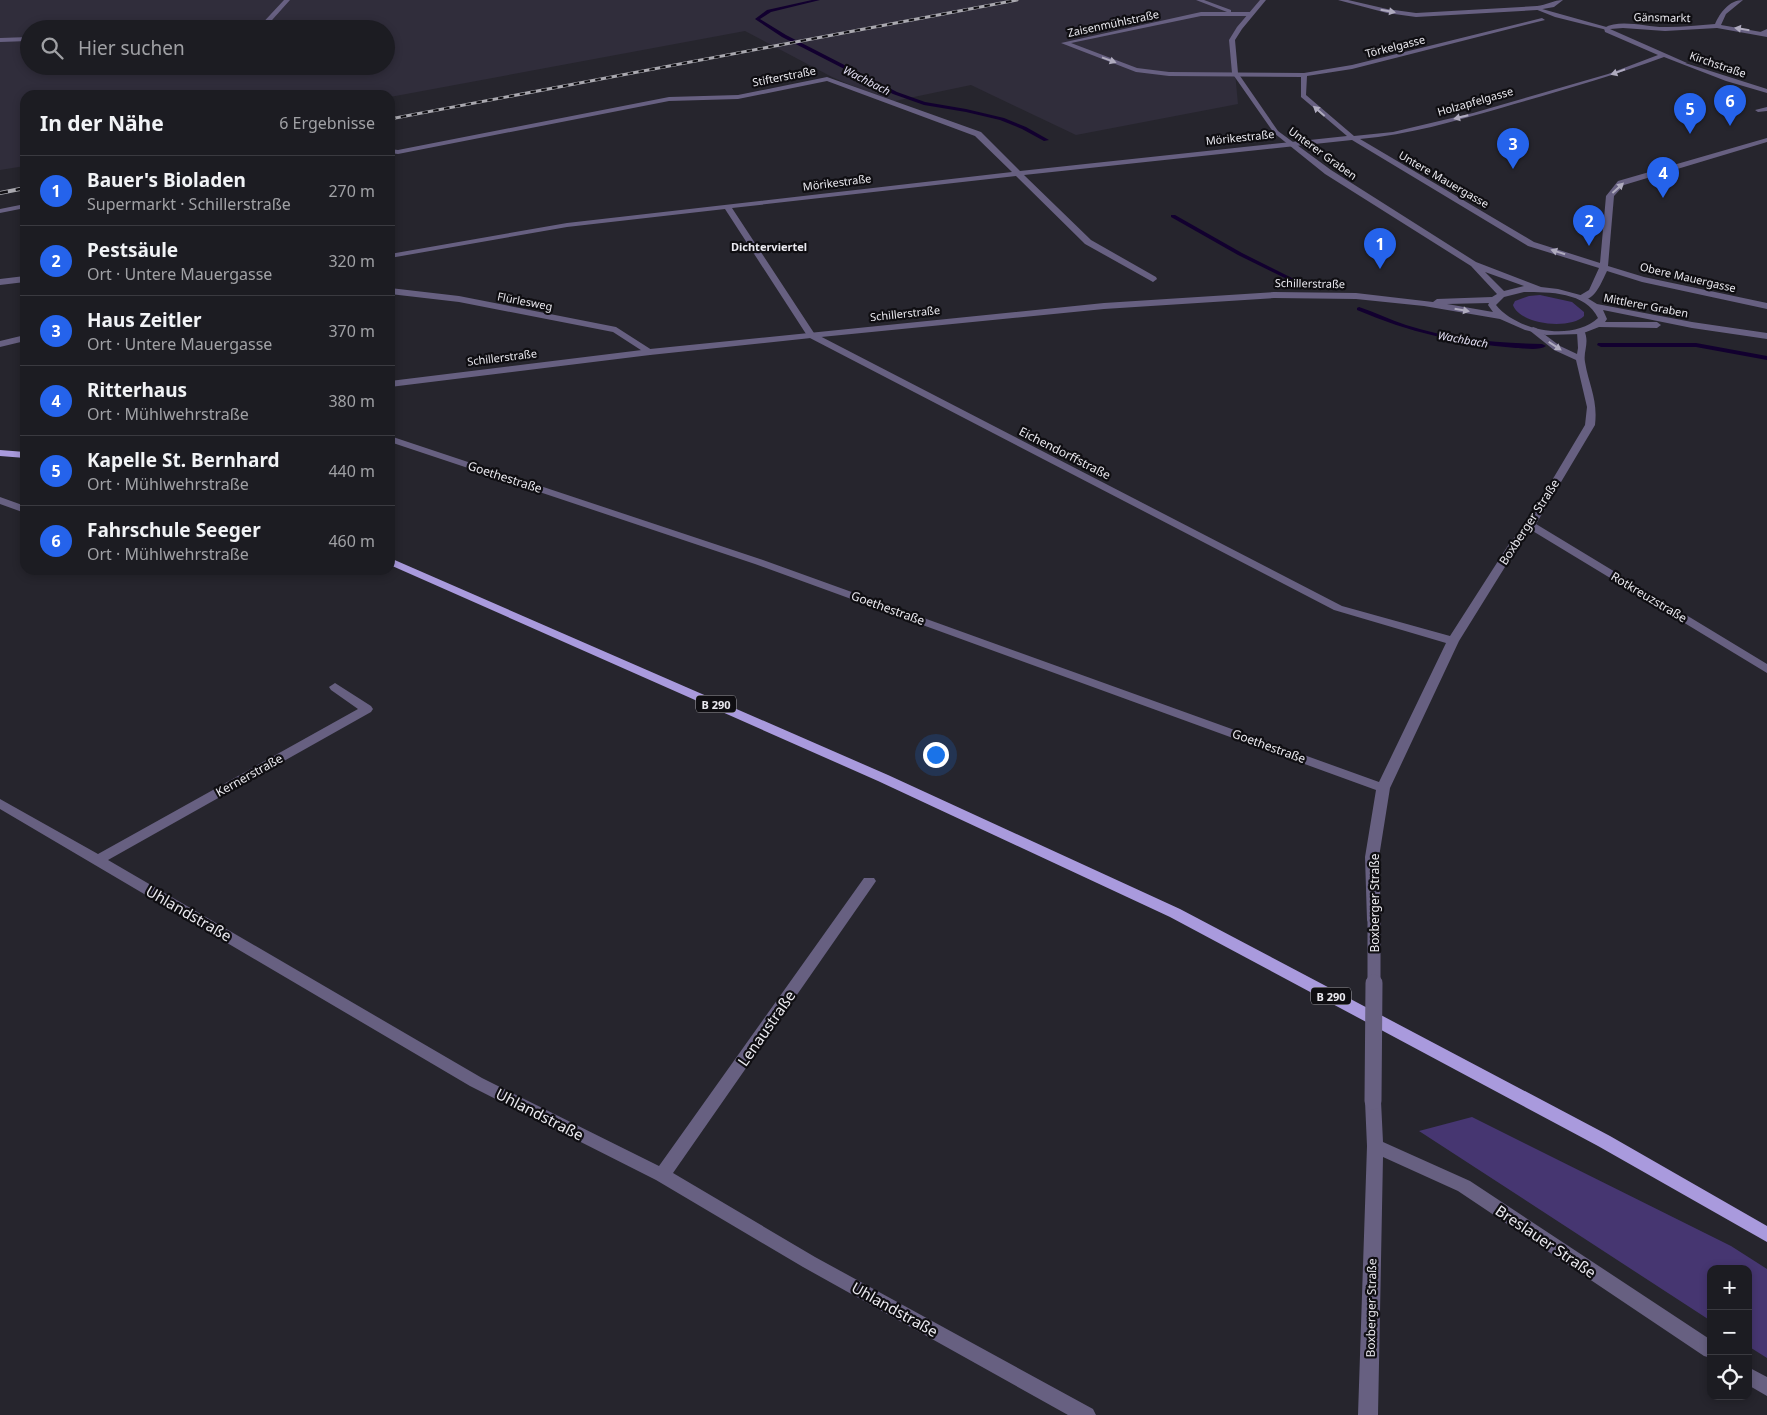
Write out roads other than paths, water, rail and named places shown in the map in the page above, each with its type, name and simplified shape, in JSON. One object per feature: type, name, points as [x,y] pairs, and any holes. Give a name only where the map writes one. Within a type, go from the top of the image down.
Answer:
[{"type":"main road","points":[[0,453],[20,454]]},
{"type":"main road","name":"B 290","points":[[395,563],[883,778],[1175,913],[1604,1141],[1767,1235]]},
{"type":"street","points":[[268,20],[287,0]]},
{"type":"street","points":[[1199,0],[1236,13]]},
{"type":"street","name":"Unterer Graben","points":[[1262,0],[1232,40],[1235,73],[1276,132],[1358,192],[1473,264],[1538,289]]},
{"type":"street","points":[[1341,0],[1387,11],[1416,15],[1537,8],[1552,6],[1560,0]]},
{"type":"street","points":[[1717,26],[1723,13],[1740,0]]},
{"type":"street","name":"Gänsmarkt","points":[[1537,8],[1557,16],[1607,28],[1623,26],[1666,29],[1717,26],[1765,33]]},
{"type":"street","name":"Zaisenmühlstraße","points":[[1235,73],[1169,74],[1136,70],[1064,44],[1201,14],[1251,14]]},
{"type":"street","name":"Törkelgasse","points":[[1235,73],[1304,76],[1352,67],[1557,16]]},
{"type":"street","name":"Gänsmarkt","points":[[1607,28],[1607,31],[1663,55]]},
{"type":"street","points":[[0,40],[20,39]]},
{"type":"street","name":"Kirchstraße","points":[[1663,55],[1728,80],[1767,91]]},
{"type":"street","name":"Holzapfelgasse","points":[[1289,143],[1393,134],[1475,114],[1610,75],[1663,55]]},
{"type":"street","name":"Untere Mauergasse","points":[[1304,76],[1303,96],[1353,138],[1532,244],[1604,267]]},
{"type":"street","name":"Stifterstraße","points":[[395,152],[668,99],[738,96],[826,79],[978,134],[1088,242],[1153,278]]},
{"type":"street","points":[[1758,110],[1767,109]]},
{"type":"street","points":[[1582,298],[1593,290],[1604,267],[1610,196],[1621,183],[1767,140]]},
{"type":"street","name":"Mörikestraße","points":[[395,255],[567,225],[1018,172],[1289,143]]},
{"type":"street","points":[[1755,143],[1767,147]]},
{"type":"street","name":"Eichendorffstraße","points":[[727,206],[811,335],[1338,608],[1453,641]]},
{"type":"street","points":[[0,211],[20,207]]},
{"type":"street","name":"Unterer Graben","points":[[1473,264],[1502,294]]},
{"type":"street","name":"Obere Mauergasse","points":[[1604,267],[1642,279],[1766,305]]},
{"type":"street","points":[[0,282],[20,280]]},
{"type":"street","points":[[1500,316],[1492,305],[1494,300],[1502,294],[1524,289],[1538,289]]},
{"type":"street","name":"Mittlerer Graben","points":[[1538,289],[1561,292],[1582,298],[1596,306],[1692,325],[1767,336]]},
{"type":"street","name":"Flürlesweg","points":[[395,292],[459,299],[616,330],[650,352]]},
{"type":"street","name":"Schillerstraße","points":[[395,383],[650,352],[811,335],[1104,306],[1274,295],[1356,296],[1424,303],[1500,316],[1514,324],[1533,330]]},
{"type":"street","name":"Schillerstraße","points":[[1424,303],[1457,300],[1494,300]]},
{"type":"street","points":[[1533,330],[1581,332],[1600,325],[1603,319],[1602,312],[1596,306]]},
{"type":"street","name":"Mittlerer Graben","points":[[1600,325],[1692,325]]},
{"type":"street","points":[[1533,330],[1557,348],[1580,359]]},
{"type":"street","name":"Boxberger Straße","points":[[1368,1415],[1374,1146],[1374,920],[1372,857],[1383,788],[1453,641],[1514,544],[1530,525],[1590,425],[1592,407],[1580,359],[1583,348],[1581,332]]},
{"type":"street","points":[[0,344],[20,339]]},
{"type":"street","name":"Goethestraße","points":[[395,441],[759,562],[1383,788]]},
{"type":"street","points":[[0,500],[20,508]]},
{"type":"street","name":"Rotkreuzstraße","points":[[1530,525],[1767,669]]},
{"type":"street","name":"Kernerstraße","points":[[98,860],[366,709],[335,687]]},
{"type":"street","name":"Uhlandstraße","points":[[0,803],[476,1082],[662,1175],[809,1262],[1086,1415]]},
{"type":"street","name":"Lenaustraße","points":[[662,1175],[869,881]]},
{"type":"street","name":"Breslauer Straße","points":[[1374,1146],[1464,1186],[1707,1347]]},
{"type":"street","points":[[1752,1378],[1767,1387]]},
{"type":"waterway","name":"Wachbach","points":[[818,0],[769,11],[757,19],[784,36],[895,93],[924,103],[966,110],[1002,119],[1035,133],[1046,140]]},
{"type":"waterway","name":"Wachbach","points":[[1173,216],[1240,254],[1301,284]]},
{"type":"waterway","name":"Wachbach","points":[[1359,309],[1403,326],[1448,338],[1518,346],[1542,346]]},
{"type":"waterway","name":"Wachbach","points":[[1601,345],[1696,345],[1767,358]]},
{"type":"railway","points":[[395,118],[1017,0]]},
{"type":"railway","points":[[0,193],[20,189]]},
{"type":"place","name":"Fahrschule Seeger","points":[[1730,126]]},
{"type":"place","name":"Kapelle St. Bernhard","points":[[1690,134]]},
{"type":"place","name":"Haus Zeitler","points":[[1513,169]]},
{"type":"place","name":"Ritterhaus","points":[[1663,198]]},
{"type":"place","name":"Pestsäule","points":[[1589,246]]},
{"type":"place","name":"Bauer's Bioladen","points":[[1380,269]]},
{"type":"district","name":"Dichterviertel","points":[[769,246]]}]
